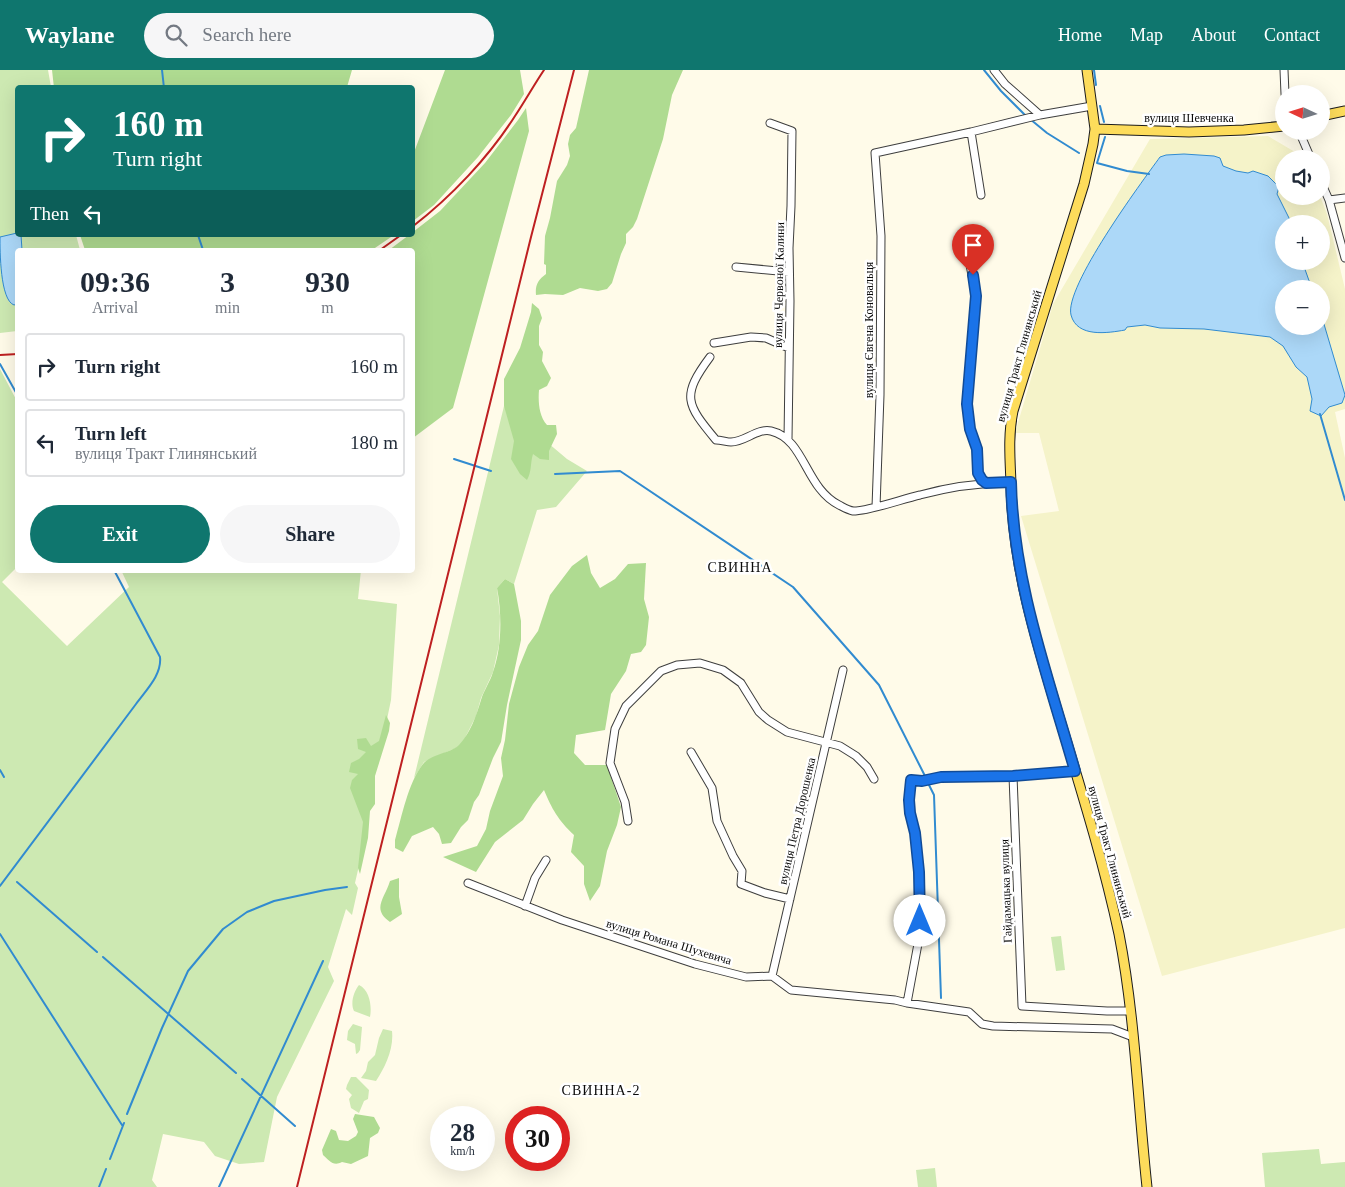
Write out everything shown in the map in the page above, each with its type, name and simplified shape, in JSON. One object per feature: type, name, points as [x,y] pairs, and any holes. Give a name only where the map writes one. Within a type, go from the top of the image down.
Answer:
[{"type":"main road","name":"вулиця Тракт Глинянський","points":[[1087,70],[1095,129],[1094,144],[1084,184],[1013,411],[1010,440],[1012,521],[1017,559],[1036,641],[1103,870],[1119,935],[1133,1034],[1147,1187]]},
{"type":"main road","points":[[1330,114],[1345,110]]},
{"type":"main road","name":"вулиця Шевченка","points":[[1095,129],[1189,132],[1275,127]]},
{"type":"street","points":[[994,70],[1005,84],[1040,115]]},
{"type":"street","points":[[1284,70],[1285,85]]},
{"type":"street","points":[[981,195],[971,132],[1040,115],[1092,106]]},
{"type":"street","name":"вулиця Червоної Калини","points":[[770,123],[792,131],[788,439]]},
{"type":"street","name":"вулиця Євгена Коновальця","points":[[876,506],[880,395],[881,236],[875,153],[971,132]]},
{"type":"street","points":[[1330,200],[1345,198]]},
{"type":"street","points":[[1330,204],[1345,258]]},
{"type":"street","points":[[966,244],[976,296],[967,404],[970,429],[977,449],[978,473],[986,483]]},
{"type":"street","points":[[736,267],[789,272]]},
{"type":"street","points":[[714,343],[751,337],[766,338],[789,348]]},
{"type":"street","points":[[710,357],[698,372],[690,399],[699,419],[716,440],[732,442],[754,433],[770,430],[788,439],[815,483],[829,500],[852,511],[922,494],[986,483],[1011,482]]},
{"type":"street","points":[[628,821],[625,802],[610,763],[615,729],[626,706],[661,672],[677,665],[700,663],[723,670],[741,683],[760,712],[768,720],[787,732],[840,746],[856,756],[867,767],[874,779]]},
{"type":"street","name":"вулиця Петра Дорошенка","points":[[772,976],[843,670]]},
{"type":"street","points":[[690,752],[712,788],[717,821],[742,871],[741,884],[765,893],[790,899]]},
{"type":"street","points":[[907,1003],[920,933],[919,872],[909,800],[911,780],[922,781],[941,777],[1013,776],[1075,771]]},
{"type":"street","name":"Гайдамацька вулиця","points":[[1013,776],[1022,1006],[1107,1011],[1130,1010]]},
{"type":"street","points":[[525,906],[535,878],[546,860]]},
{"type":"street","name":"вулиця Романа Шухевича","points":[[468,883],[525,906],[695,964],[746,977],[772,976]]},
{"type":"street","points":[[772,976],[791,990],[894,1000],[969,1012],[982,1024],[993,1026],[1112,1029],[1133,1034]]},
{"type":"shaded area","points":[[1268,136],[1292,150],[1275,150],[1275,205],[1324,205],[1327,215],[1275,215],[1275,270],[1330,270],[1330,226],[1345,289],[1345,409],[1335,412],[1345,458],[1345,928],[1162,976],[1021,516],[1059,511],[1039,433],[1015,433],[1053,304],[1150,139]]},
{"type":"green space","points":[[0,70],[48,70],[51,85],[15,85],[15,237],[77,237],[79,248],[15,248],[15,331],[0,333]]},
{"type":"green space","points":[[52,70],[352,70],[348,85],[54,85]]},
{"type":"green space","points":[[445,70],[520,70],[524,94],[511,115],[478,157],[434,205],[415,219],[415,150]]},
{"type":"green space","points":[[589,70],[683,70],[672,95],[663,139],[637,219],[633,227],[626,234],[626,243],[612,283],[607,289],[598,291],[580,288],[563,295],[536,295],[538,283],[546,274],[546,265],[544,264],[545,236],[557,181],[570,156],[568,144],[570,135],[576,128]]},
{"type":"green space","points":[[526,108],[529,131],[453,408],[415,436],[415,248],[392,248],[406,237],[415,237],[415,230],[440,211],[485,163]]},
{"type":"green space","points":[[81,237],[391,237],[375,248],[84,248]]},
{"type":"green space","points":[[532,303],[539,309],[542,318],[539,326],[539,345],[543,352],[542,361],[551,378],[547,386],[539,390],[540,409],[547,425],[556,425],[557,434],[549,451],[549,460],[540,459],[533,454],[530,474],[527,480],[520,474],[511,459],[514,441],[504,406],[504,379],[520,348]]},
{"type":"green space","points":[[0,369],[15,397],[15,569],[2,582],[67,646],[129,587],[122,573],[361,573],[358,599],[397,604],[391,700],[380,753],[364,775],[366,835],[355,883],[358,888],[352,915],[346,909],[328,967],[334,981],[277,1097],[264,1162],[239,1164],[215,1156],[204,1142],[163,1134],[152,1180],[157,1187],[0,1187]]},
{"type":"green space","points":[[504,406],[567,459],[587,471],[556,507],[537,510],[514,584],[505,579],[497,588],[500,616],[499,645],[493,672],[481,698],[476,716],[464,740],[458,747],[424,762],[414,778]]},
{"type":"green space","points":[[587,555],[591,573],[600,588],[615,579],[628,564],[646,563],[644,599],[649,617],[646,645],[641,652],[631,654],[626,671],[611,694],[605,730],[576,735],[574,753],[585,765],[607,765],[621,807],[617,825],[607,851],[600,886],[590,901],[584,884],[584,866],[571,852],[574,835],[556,814],[544,790],[523,820],[495,842],[476,872],[443,857],[477,846],[486,829],[490,811],[503,776],[501,758],[509,704],[519,667],[528,645],[538,631],[550,595],[572,566]]},
{"type":"green space","points":[[505,579],[514,584],[521,621],[521,640],[501,742],[468,820],[451,843],[442,844],[439,834],[433,827],[412,836],[403,852],[395,848],[395,840],[413,781],[423,764],[455,748],[467,735],[492,676],[498,652],[500,630],[497,588]]},
{"type":"green space","points":[[386,715],[390,723],[389,731],[375,776],[375,804],[370,811],[368,838],[360,874],[358,868],[363,822],[350,788],[352,780],[358,774],[349,772],[351,763],[359,759],[366,752],[358,749],[357,739],[366,738],[371,746],[379,741]]},
{"type":"green space","points":[[399,878],[399,897],[402,914],[390,922],[381,913],[381,903],[390,881]]},
{"type":"green space","points":[[1061,936],[1065,970],[1056,971],[1051,937]]},
{"type":"green space","points":[[359,985],[363,987],[368,995],[371,1008],[370,1017],[354,1011],[353,997]]},
{"type":"green space","points":[[353,1024],[362,1027],[360,1050],[356,1054],[355,1044],[347,1040],[348,1031]]},
{"type":"green space","points":[[383,1029],[392,1031],[392,1044],[386,1064],[376,1081],[361,1078],[366,1071],[368,1062],[375,1055]]},
{"type":"green space","points":[[351,1077],[356,1077],[369,1090],[368,1099],[364,1101],[359,1113],[351,1108],[349,1099],[352,1095],[346,1089]]},
{"type":"green space","points":[[355,1114],[374,1117],[380,1128],[378,1133],[370,1138],[368,1156],[351,1164],[342,1162],[336,1164],[329,1161],[323,1155],[322,1150],[331,1129],[336,1131],[339,1140],[348,1141],[356,1136],[358,1132],[353,1119]]},
{"type":"green space","points":[[1319,1149],[1321,1164],[1345,1162],[1345,1187],[1265,1187],[1262,1153]]},
{"type":"green space","points":[[935,1168],[937,1187],[918,1187],[916,1170]]},
{"type":"water","points":[[1166,155],[1214,156],[1220,158],[1223,166],[1248,173],[1253,171],[1268,176],[1275,183],[1275,205],[1282,205],[1288,215],[1275,215],[1275,270],[1305,270],[1309,280],[1275,280],[1275,335],[1327,335],[1345,395],[1342,403],[1329,407],[1321,416],[1310,411],[1312,399],[1307,377],[1296,367],[1283,346],[1270,337],[1204,329],[1160,328],[1145,325],[1102,333],[1086,331],[1074,322],[1071,315],[1072,301],[1079,282],[1091,260],[1137,189],[1160,157]]},
{"type":"water","points":[[15,233],[15,237],[21,237],[22,248],[15,248],[14,305],[9,301],[3,285],[0,237]]},
{"type":"waterway","points":[[162,70],[164,85]]},
{"type":"waterway","points":[[984,70],[1001,91],[1026,116]]},
{"type":"waterway","points":[[1094,70],[1096,85]]},
{"type":"waterway","points":[[1100,106],[1104,122]]},
{"type":"waterway","points":[[1030,119],[1047,133],[1079,153]]},
{"type":"waterway","points":[[1105,137],[1097,163],[1127,171],[1149,174]]},
{"type":"waterway","points":[[199,237],[202,248]]},
{"type":"waterway","points":[[0,364],[15,391]]},
{"type":"waterway","points":[[1320,414],[1345,500]]},
{"type":"waterway","points":[[454,459],[491,471]]},
{"type":"waterway","points":[[555,474],[620,471],[793,587],[879,685],[925,776]]},
{"type":"waterway","points":[[0,886],[149,688],[156,676],[160,657],[116,573]]},
{"type":"waterway","points":[[0,770],[4,777]]},
{"type":"waterway","points":[[929,785],[934,795],[941,998]]},
{"type":"waterway","points":[[17,882],[97,952]]},
{"type":"waterway","points":[[127,1114],[162,1028],[188,971],[223,929],[247,912],[274,901],[347,887]]},
{"type":"waterway","points":[[0,934],[122,1125]]},
{"type":"waterway","points":[[103,957],[236,1073]]},
{"type":"waterway","points":[[219,1187],[323,961]]},
{"type":"waterway","points":[[242,1079],[295,1126]]},
{"type":"waterway","points":[[110,1159],[124,1123]]},
{"type":"waterway","points":[[99,1187],[106,1169]]},
{"type":"railway","points":[[415,225],[455,190],[481,161],[505,131],[544,70]]},
{"type":"railway","points":[[297,1187],[531,237],[574,70]]},
{"type":"railway","points":[[383,248],[398,237]]},
{"type":"railway","points":[[0,355],[15,354]]},
{"type":"district","name":"СВИННА","points":[[740,567]]},
{"type":"district","name":"СВИННА-2","points":[[601,1090]]},
{"type":"route","points":[[920,921],[919,872],[909,800],[911,780],[922,781],[941,777],[1013,776],[1075,771],[1036,641],[1017,559],[1012,521],[1011,482],[986,483],[978,473],[977,449],[970,429],[967,404],[976,296],[973,275]]}]
